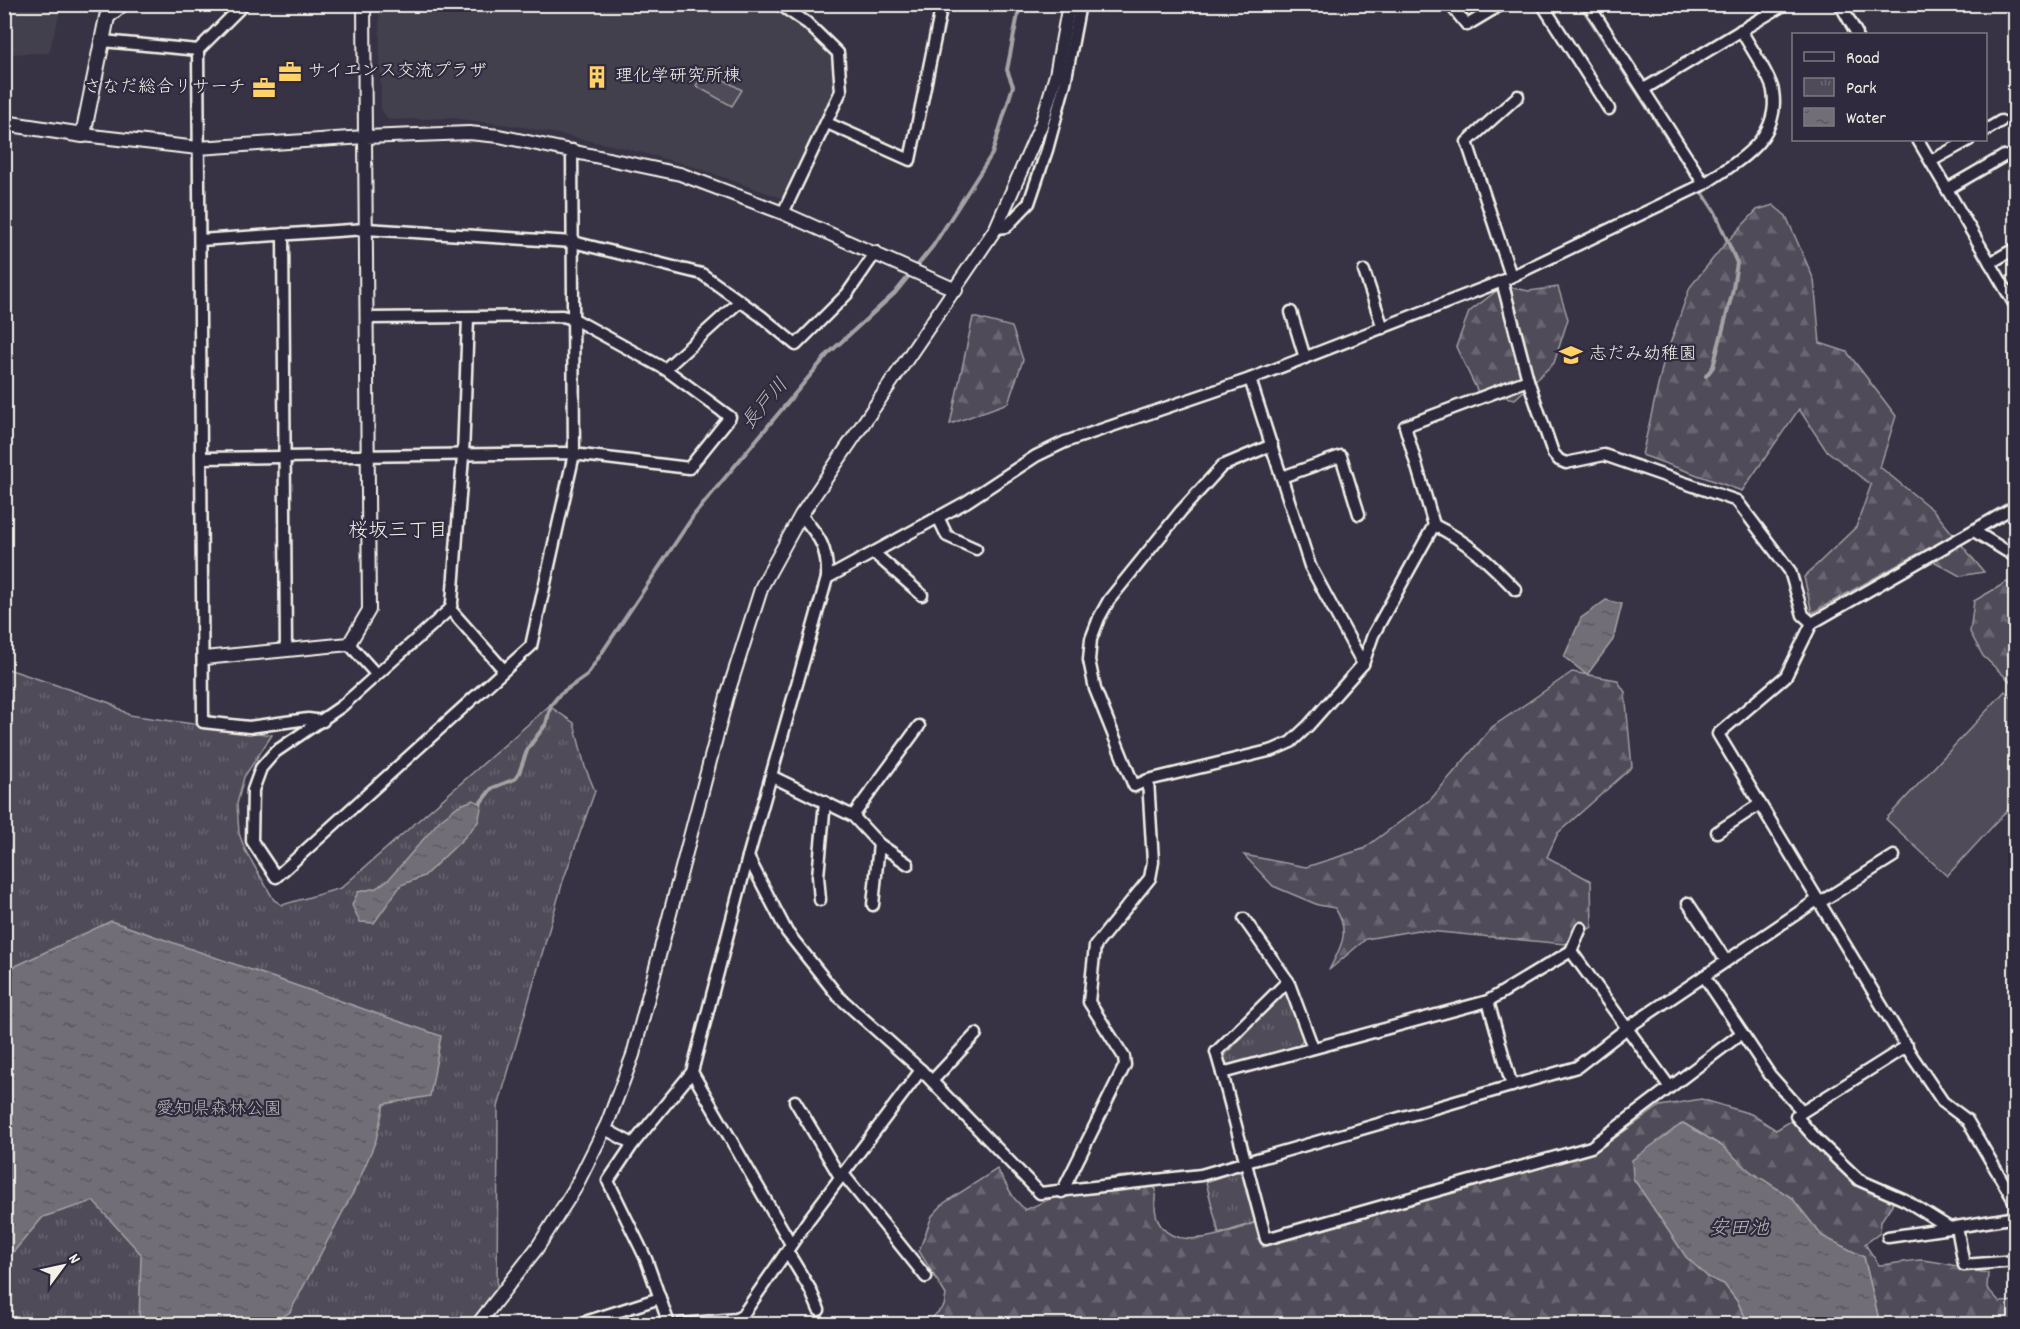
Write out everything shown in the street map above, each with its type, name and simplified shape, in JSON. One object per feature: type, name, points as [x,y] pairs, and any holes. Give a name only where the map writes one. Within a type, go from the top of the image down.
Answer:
[{"type":"main road","points":[[4,123],[83,135],[107,17],[122,4]]},
{"type":"street","points":[[244,4],[198,50],[203,722],[249,727],[308,719],[323,721]]},
{"type":"street","points":[[349,644],[369,610],[364,4]]},
{"type":"street","points":[[779,4],[807,23],[838,53],[841,91],[783,213]]},
{"type":"street","points":[[827,123],[910,160],[942,4]]},
{"type":"street","points":[[478,1324],[537,1248],[574,1190],[605,1129],[633,1055],[727,696],[762,586],[801,515],[996,228],[1041,125],[1056,75],[1069,4]]},
{"type":"street","points":[[996,228],[1006,227],[1029,203],[1047,150],[1062,94],[1080,4]]},
{"type":"street","points":[[1450,4],[1467,25],[1503,4]]},
{"type":"street","points":[[1542,4],[1609,109]]},
{"type":"street","points":[[1588,4],[1644,89],[1699,186]]},
{"type":"street","points":[[1644,89],[1785,4]]},
{"type":"street","points":[[1840,4],[1856,33]]},
{"type":"street","points":[[827,578],[938,517],[1036,456],[1065,441],[1250,379],[1506,279],[1699,186],[1751,153],[1761,142],[1772,118],[1773,90],[1741,30]]},
{"type":"street","points":[[103,41],[198,50]]},
{"type":"street","points":[[1518,96],[1467,142],[1506,279],[1528,380],[1553,453],[1559,460],[1566,463],[1604,455],[1737,501],[1790,571],[1803,615],[1812,623]]},
{"type":"street","points":[[1987,129],[2001,121]]},
{"type":"street","points":[[83,135],[198,148],[469,133],[573,150],[680,174],[783,213],[876,252],[956,290]]},
{"type":"street","points":[[1919,141],[2016,308]]},
{"type":"street","points":[[1931,161],[1967,141]]},
{"type":"street","points":[[468,318],[463,456],[450,609],[323,721],[275,752],[261,768],[253,790],[252,841],[264,863],[276,877],[531,646],[574,454],[573,150]]},
{"type":"street","points":[[1947,189],[2004,156]]},
{"type":"street","points":[[200,240],[366,229],[573,242],[702,274],[796,345],[847,294],[876,252]]},
{"type":"street","points":[[283,234],[286,650]]},
{"type":"street","points":[[1990,263],[2016,248]]},
{"type":"street","points":[[1364,271],[1383,328]]},
{"type":"street","points":[[665,369],[740,301]]},
{"type":"street","points":[[1291,312],[1305,358]]},
{"type":"street","points":[[202,458],[574,454],[689,468],[693,466],[730,417],[665,369],[574,319],[562,316],[368,318]]},
{"type":"street","points":[[1250,379],[1310,566],[1363,664]]},
{"type":"street","points":[[1272,445],[1222,466],[1109,600],[1091,639],[1089,660],[1100,703],[1134,786],[1148,780],[1273,750],[1291,742],[1350,682],[1363,664],[1372,635],[1434,525],[1405,426],[1528,380]]},
{"type":"street","points":[[1282,477],[1341,456],[1359,514]]},
{"type":"street","points":[[2016,506],[1812,623],[1786,676],[1718,734],[1907,1046],[1943,1102],[1967,1120],[2016,1204]]},
{"type":"street","points":[[669,1324],[646,1258],[608,1181],[633,1144],[692,1072],[748,857],[827,578],[827,558],[818,536],[801,515]]},
{"type":"street","points":[[938,517],[948,536],[976,549]]},
{"type":"street","points":[[1434,525],[1458,537],[1486,558],[1516,590]]},
{"type":"street","points":[[1974,531],[2016,558]]},
{"type":"street","points":[[874,553],[922,595]]},
{"type":"street","points":[[450,609],[503,669]]},
{"type":"street","points":[[204,658],[349,644]]},
{"type":"street","points":[[349,644],[376,674]]},
{"type":"street","points":[[853,816],[919,726]]},
{"type":"street","points":[[771,776],[853,816],[879,844],[908,864]]},
{"type":"street","points":[[1062,1192],[1125,1065],[1124,1057],[1089,1002],[1095,946],[1150,878],[1153,862],[1148,780]]},
{"type":"street","points":[[820,900],[818,876],[825,802]]},
{"type":"street","points":[[1717,832],[1760,804]]},
{"type":"street","points":[[873,905],[879,844]]},
{"type":"street","points":[[748,857],[787,932],[838,996],[921,1070],[1040,1193],[1201,1175],[1577,1067],[1628,1028],[1726,961],[1818,901],[1894,856]]},
{"type":"street","points":[[1688,903],[1726,961]]},
{"type":"street","points":[[1244,920],[1288,981],[1313,1047]]},
{"type":"street","points":[[1222,1072],[1488,1001],[1571,951],[1581,928]]},
{"type":"street","points":[[1571,951],[1668,1086]]},
{"type":"street","points":[[1704,976],[1770,1075],[1802,1111]]},
{"type":"street","points":[[1288,981],[1216,1053],[1266,1239],[1591,1147],[1668,1086],[1742,1033]]},
{"type":"street","points":[[1488,1001],[1512,1086]]},
{"type":"street","points":[[932,1081],[976,1034]]},
{"type":"street","points":[[1907,1046],[1797,1116],[1809,1131],[1859,1180],[1905,1200],[1953,1228],[1965,1265],[2016,1261]]},
{"type":"street","points":[[681,1324],[736,1319],[742,1316],[789,1248],[921,1070]]},
{"type":"street","points":[[692,1072],[789,1248],[819,1310]]},
{"type":"street","points":[[795,1101],[842,1176],[926,1277]]},
{"type":"street","points":[[605,1129],[633,1144]]},
{"type":"street","points":[[1888,1237],[2016,1217]]},
{"type":"street","points":[[579,1324],[660,1298]]},
{"type":"shaded area","points":[[4,5],[62,5],[49,53],[5,54]]},
{"type":"shaded area","points":[[379,5],[767,5],[802,27],[834,55],[838,89],[788,195],[781,198],[695,167],[620,147],[523,127],[452,118],[388,120],[381,109]]},
{"type":"green space","points":[[705,69],[742,90],[732,106],[696,86]]},
{"type":"green space","points":[[1773,205],[1786,216],[1814,280],[1820,343],[1847,352],[1896,416],[1880,467],[1934,511],[1984,572],[1960,576],[1919,553],[1812,613],[1804,577],[1856,527],[1871,485],[1826,450],[1799,409],[1742,491],[1642,455],[1663,364],[1690,287],[1724,245],[1757,210]]},
{"type":"green space","points":[[1503,286],[1529,291],[1558,287],[1568,319],[1554,363],[1515,399],[1478,392],[1456,347],[1469,312]]},
{"type":"green space","points":[[973,317],[1012,327],[1023,360],[1008,403],[950,424]]},
{"type":"green space","points":[[2007,582],[2015,590],[2015,686],[1983,656],[1970,632],[1974,601]]},
{"type":"green space","name":"愛知県森林公園","points":[[5,668],[110,703],[129,715],[272,735],[244,777],[237,804],[239,833],[245,850],[274,900],[282,905],[341,888],[549,706],[574,723],[585,767],[595,791],[563,881],[498,1107],[497,1295],[472,1324],[5,1324]]},
{"type":"green space","points":[[1572,672],[1617,680],[1625,692],[1632,767],[1558,833],[1547,857],[1591,881],[1592,927],[1565,944],[1418,930],[1366,939],[1329,970],[1340,947],[1343,933],[1340,917],[1335,908],[1318,905],[1273,886],[1244,855],[1306,867],[1363,849],[1431,799],[1492,727]]},
{"type":"green space","points":[[2005,691],[2015,701],[2015,802],[1947,876],[1886,819]]},
{"type":"green space","points":[[1285,988],[1288,990],[1303,1039],[1299,1045],[1229,1066],[1223,1058]]},
{"type":"green space","points":[[1701,1099],[1751,1114],[1776,1130],[1794,1119],[1855,1182],[1889,1196],[1893,1203],[1881,1221],[1880,1233],[1865,1244],[1879,1265],[1922,1260],[1988,1273],[1987,1288],[2000,1302],[2015,1301],[2015,1323],[1944,1321],[1944,1324],[1880,1324],[1864,1257],[1822,1236],[1792,1198],[1751,1172],[1722,1146],[1683,1123],[1664,1139],[1633,1178],[1663,1221],[1708,1277],[1724,1284],[1737,1301],[1749,1324],[926,1324],[944,1306],[946,1295],[919,1251],[932,1216],[944,1203],[997,1169],[1014,1198],[1025,1210],[1098,1181],[1113,1177],[1141,1178],[1156,1189],[1155,1212],[1161,1226],[1172,1235],[1204,1238],[1256,1222],[1263,1247],[1595,1152],[1660,1106]]},
{"type":"green space","points":[[1236,1171],[1243,1174],[1256,1222],[1219,1234],[1206,1182]]},
{"type":"water","points":[[1606,600],[1622,604],[1613,640],[1587,675],[1564,657],[1581,618]]},
{"type":"water","points":[[473,800],[482,804],[478,822],[462,840],[424,876],[401,885],[374,923],[360,922],[352,905],[358,892],[376,888],[389,879],[440,820],[458,806]]},
{"type":"water","points":[[111,921],[441,1036],[430,1096],[384,1104],[376,1140],[358,1183],[290,1312],[271,1324],[139,1324],[141,1254],[93,1201],[43,1217],[5,1262],[5,971]]},
{"type":"water","name":"安田池","points":[[1683,1123],[1722,1146],[1751,1172],[1792,1198],[1822,1236],[1864,1257],[1880,1324],[1749,1324],[1737,1301],[1724,1284],[1708,1277],[1686,1257],[1633,1178],[1632,1160]]},
{"type":"waterway","name":"長戸川","points":[[481,802],[492,788],[515,779],[528,748],[546,724],[551,705],[560,694],[587,675],[694,515],[828,354],[895,293],[933,246],[992,154],[1013,86],[1007,70],[1020,4]]},
{"type":"waterway","points":[[1580,4],[1715,212],[1737,263],[1732,294],[1713,367],[1706,376]]},
{"type":"place","name":"サイエンス交流プラザ","points":[[290,72]]},
{"type":"place","name":"理化学研究所棟","points":[[597,77]]},
{"type":"place","name":"さなだ総合リサーチ","points":[[264,88]]},
{"type":"place","name":"志だみ幼稚園","points":[[1571,355]]},
{"type":"district","name":"桜坂三丁目","points":[[398,532]]}]
